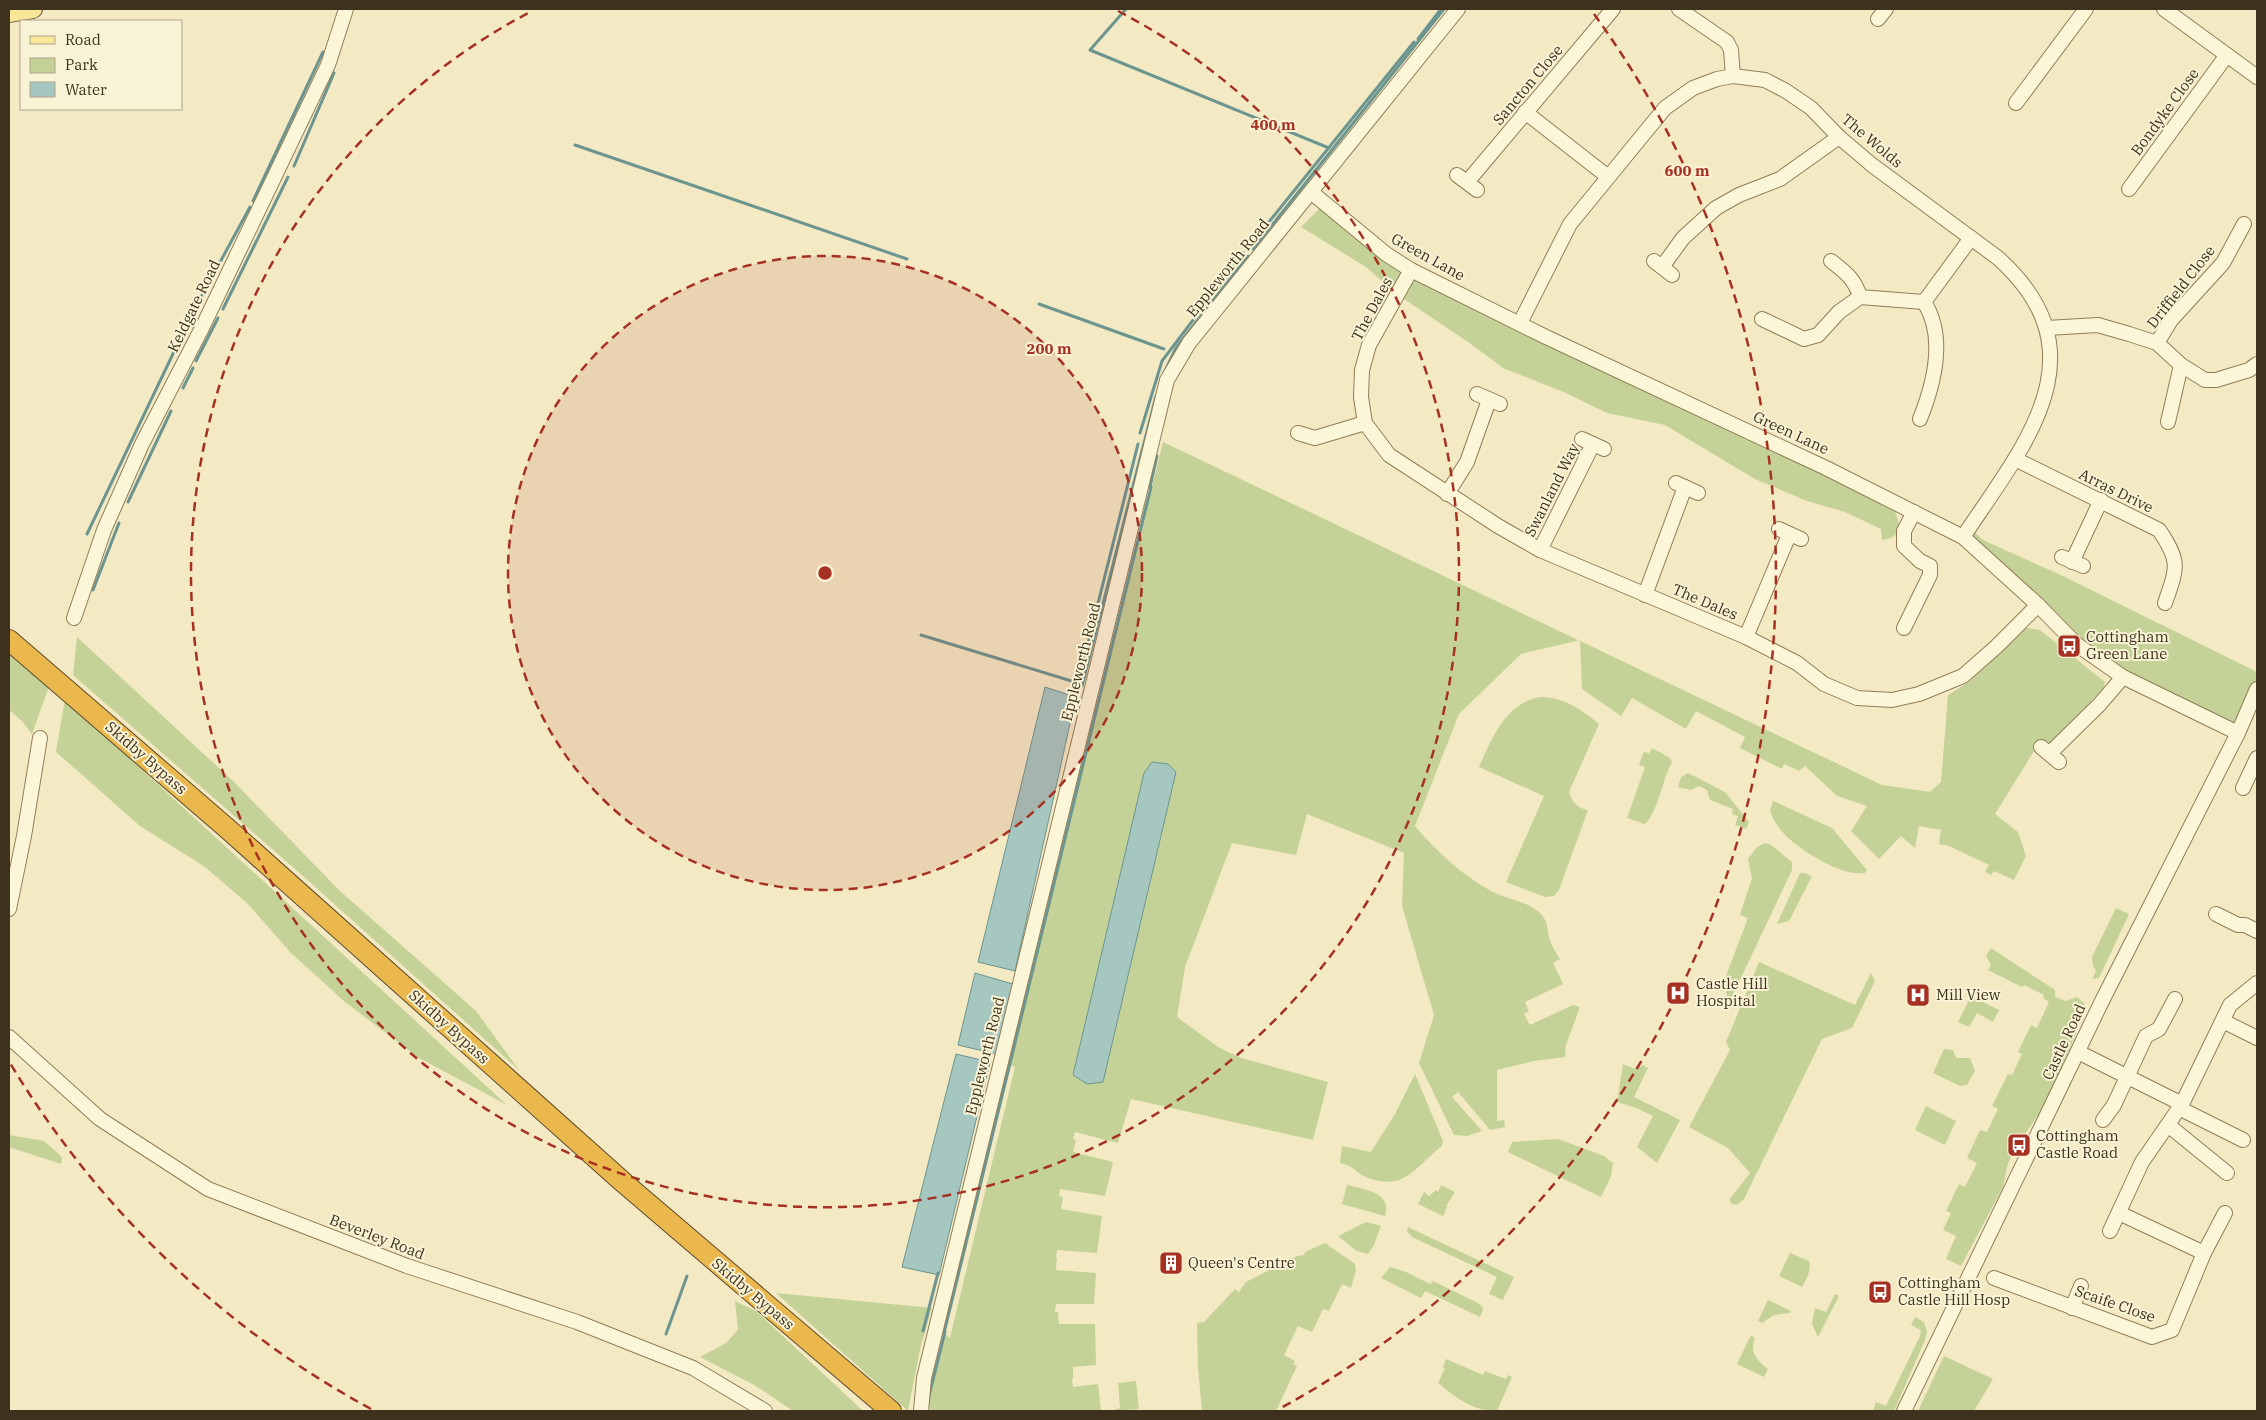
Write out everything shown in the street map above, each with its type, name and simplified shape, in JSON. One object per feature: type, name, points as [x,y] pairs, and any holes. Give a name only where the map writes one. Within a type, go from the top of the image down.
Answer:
[{"type":"highway","name":"Skidby Bypass","points":[[9,640],[236,837],[624,1183],[884,1405]]},
{"type":"main road","points":[[9,12],[33,9]]},
{"type":"street","name":"Keldgate Road","points":[[74,618],[104,530],[142,444],[202,328],[328,65],[346,9]]},
{"type":"street","name":"Eppleworth Road","points":[[921,1411],[927,1369],[1167,380],[1189,343],[1458,9]]},
{"type":"street","name":"Sancton Close","points":[[1468,182],[1613,9]]},
{"type":"street","points":[[1680,9],[1727,42],[1731,50],[1733,76]]},
{"type":"street","points":[[2014,107],[2086,9]]},
{"type":"street","points":[[2164,9],[2257,78]]},
{"type":"street","name":"Bondyke Close","points":[[2126,192],[2227,55]]},
{"type":"street","name":"The Wolds","points":[[1520,323],[1570,224],[1607,176],[1665,108],[1693,88],[1717,79],[1733,76],[1765,80],[1786,91],[1811,108],[1839,137],[1872,165],[1971,238],[2016,274],[2031,294],[2047,328],[2050,355],[2049,378],[2043,401],[2015,459],[1963,537]]},
{"type":"street","points":[[1525,112],[1607,176]]},
{"type":"street","points":[[1663,268],[1683,238],[1716,208],[1740,195],[1780,179],[1839,137]]},
{"type":"street","name":"Green Lane","points":[[1311,192],[1386,254],[1411,270],[1826,468],[1963,537],[2038,605],[2076,644],[2123,677],[2238,732]]},
{"type":"street","name":"Driffield Close","points":[[2157,343],[2171,320],[2224,263],[2244,224]]},
{"type":"street","points":[[1924,302],[1971,238]]},
{"type":"street","points":[[1830,261],[1851,276],[1857,285],[1860,297]]},
{"type":"street","name":"The Dales","points":[[1411,270],[1369,346],[1362,370],[1361,397],[1365,423],[1389,455],[1446,494],[1540,550],[1746,637],[1797,663],[1824,684],[1857,698],[1892,700],[1918,694],[1963,676],[1996,647],[2038,605]]},
{"type":"street","points":[[1767,325],[1804,338],[1818,335],[1839,312],[1860,297],[1924,302]]},
{"type":"street","points":[[1918,419],[1930,396],[1937,365],[1933,329],[1929,310],[1924,302]]},
{"type":"street","points":[[2047,328],[2098,325],[2157,343],[2181,365],[2205,380],[2216,380],[2249,370],[2257,364]]},
{"type":"street","points":[[2167,423],[2181,365]]},
{"type":"street","points":[[1446,494],[1467,462],[1489,399]]},
{"type":"street","points":[[1298,433],[1315,438],[1365,423]]},
{"type":"street","name":"Swanland Way","points":[[1540,550],[1593,444]]},
{"type":"street","name":"Arras Drive","points":[[2015,459],[2159,530],[2173,550],[2176,572],[2164,603]]},
{"type":"street","points":[[1645,594],[1680,485],[1698,493]]},
{"type":"street","points":[[2072,562],[2101,500]]},
{"type":"street","points":[[1904,628],[1930,575],[1930,566],[1920,561],[1904,546],[1904,531],[1914,512]]},
{"type":"street","points":[[1746,637],[1790,534]]},
{"type":"street","points":[[2050,754],[2099,705],[2123,677]]},
{"type":"street","name":"Castle Road","points":[[1904,1411],[2078,1052],[2238,732],[2257,689]]},
{"type":"street","points":[[9,909],[24,836],[40,738]]},
{"type":"street","points":[[2243,788],[2256,762]]},
{"type":"street","points":[[2216,914],[2238,925],[2245,925],[2257,931]]},
{"type":"street","points":[[2110,1231],[2142,1162],[2181,1106],[2230,1005],[2257,983]]},
{"type":"street","points":[[2103,1120],[2114,1105],[2146,1036],[2160,1029],[2175,999]]},
{"type":"street","points":[[2223,1021],[2257,1038]]},
{"type":"street","name":"Beverley Road","points":[[9,1037],[100,1119],[208,1189],[407,1266],[577,1322],[693,1368],[765,1411]]},
{"type":"street","points":[[2078,1052],[2127,1076],[2243,1140]]},
{"type":"street","points":[[2168,1125],[2227,1173]]},
{"type":"street","points":[[2119,1213],[2204,1252]]},
{"type":"street","name":"Scaife Close","points":[[1994,1278],[2152,1337],[2172,1330],[2204,1252],[2225,1213]]},
{"type":"street","points":[[2072,1308],[2081,1286]]},
{"type":"green space","points":[[1325,203],[1386,254],[1625,372],[1894,510],[1899,526],[1897,534],[1889,539],[1882,540],[1881,529],[1845,512],[1807,501],[1755,479],[1665,425],[1607,413],[1566,393],[1503,368],[1398,295],[1366,267],[1301,227]]},
{"type":"green space","points":[[1163,442],[1579,640],[1521,654],[1459,714],[1415,826],[1441,854],[1471,879],[1499,895],[1530,906],[1544,917],[1553,947],[1560,959],[1553,963],[1563,984],[1525,1002],[1529,1011],[1524,1014],[1530,1025],[1573,1005],[1580,1007],[1566,1045],[1565,1057],[1534,1061],[1497,1070],[1497,1121],[1504,1120],[1505,1127],[1490,1130],[1458,1092],[1452,1097],[1482,1131],[1467,1136],[1454,1135],[1419,1063],[1434,1015],[1402,906],[1404,853],[1307,814],[1296,855],[1232,843],[1185,967],[1177,1017],[1218,1047],[1241,1058],[1328,1082],[1313,1140],[1131,1099],[1118,1143],[1075,1132],[1073,1139],[1076,1140],[1073,1152],[1113,1162],[1105,1196],[1060,1189],[1059,1196],[1063,1197],[1061,1209],[1102,1216],[1097,1253],[1057,1250],[1056,1257],[1056,1270],[1096,1273],[1094,1304],[1056,1304],[1055,1312],[1058,1312],[1059,1324],[1095,1324],[1096,1365],[1073,1367],[1072,1379],[1073,1387],[1098,1384],[1101,1411],[930,1411],[928,1398],[944,1333],[950,1338],[1015,1067],[1010,1065]]},
{"type":"green space","points":[[1969,527],[1983,540],[2065,577],[2257,672],[2257,689],[2238,733],[2123,677],[1963,537]]},
{"type":"green space","points":[[2026,628],[2040,630],[2105,682],[2103,688],[2053,743],[2039,743],[1995,814],[2018,832],[2026,856],[2014,880],[1994,871],[1991,875],[1985,872],[1989,865],[1949,846],[1939,844],[1941,830],[1919,826],[1915,848],[1901,836],[1879,859],[1851,831],[1867,806],[1837,796],[1805,766],[1799,771],[1784,764],[1782,769],[1740,748],[1745,737],[1696,711],[1686,729],[1632,698],[1621,716],[1582,689],[1580,641],[1882,785],[1930,792],[1941,782],[1948,695],[1969,682]]},
{"type":"green space","points":[[77,637],[232,780],[339,890],[476,1011],[519,1070],[304,877],[73,675]]},
{"type":"green space","points":[[9,654],[51,681],[32,734],[21,720],[9,710]]},
{"type":"green space","points":[[1541,697],[1565,702],[1579,709],[1599,724],[1569,792],[1576,804],[1588,810],[1559,890],[1554,896],[1545,897],[1506,882],[1544,796],[1479,767],[1495,733],[1509,714],[1529,700]]},
{"type":"green space","points":[[65,699],[507,1105],[419,1058],[345,1002],[290,952],[248,904],[205,867],[140,826],[56,752]]},
{"type":"green space","points":[[1652,748],[1670,758],[1672,762],[1654,811],[1645,824],[1627,818],[1645,767],[1639,765],[1644,751],[1649,754]]},
{"type":"green space","points":[[1688,773],[1725,792],[1749,822],[1746,829],[1735,825],[1738,816],[1732,814],[1733,809],[1710,800],[1707,790],[1699,786],[1691,790],[1678,787],[1681,777]]},
{"type":"green space","points":[[1773,801],[1832,828],[1867,870],[1865,873],[1855,873],[1830,865],[1793,842],[1773,818],[1770,811]]},
{"type":"green space","points":[[1765,843],[1771,845],[1792,862],[1792,870],[1731,999],[1727,997],[1724,981],[1748,918],[1740,915],[1752,878],[1748,859],[1757,847]]},
{"type":"green space","points":[[1800,873],[1812,876],[1789,921],[1777,924]]},
{"type":"green space","points":[[2116,908],[2129,914],[2099,978],[2092,979],[2096,971],[2093,966],[2092,957]]},
{"type":"green space","points":[[1991,948],[2055,990],[2055,997],[2066,1001],[2077,997],[2085,1004],[2076,1034],[2044,1106],[2013,1152],[2007,1167],[2003,1187],[1961,1266],[1946,1259],[1956,1236],[1943,1230],[1951,1213],[1946,1211],[1959,1184],[1965,1187],[1977,1163],[1967,1158],[1980,1130],[1987,1132],[1998,1109],[1992,1106],[2008,1074],[2012,1075],[2022,1054],[2018,1052],[2031,1025],[2037,1028],[2049,1002],[2043,998],[2044,995],[2024,985],[2022,987],[1988,970],[1991,965],[1986,956]]},
{"type":"green space","points":[[1759,962],[1855,1005],[1871,973],[1875,981],[1852,1028],[1822,1039],[1744,1199],[1737,1205],[1732,1204],[1729,1200],[1750,1173],[1728,1148],[1689,1127],[1730,1050],[1726,1042]]},
{"type":"green space","points":[[1971,996],[1999,1010],[1993,1022],[1977,1013],[1969,1027],[1958,1022]]},
{"type":"green space","points":[[1944,1049],[1953,1050],[1956,1058],[1970,1058],[1975,1071],[1967,1085],[1960,1086],[1933,1073]]},
{"type":"green space","points":[[1623,1064],[1635,1069],[1637,1065],[1640,1067],[1643,1065],[1648,1068],[1634,1097],[1680,1120],[1657,1163],[1637,1147],[1653,1116],[1617,1102]]},
{"type":"green space","points":[[1415,1074],[1443,1141],[1442,1146],[1417,1169],[1400,1179],[1390,1182],[1366,1177],[1350,1166],[1340,1163],[1342,1146],[1371,1152],[1395,1114]]},
{"type":"green space","points":[[1926,1106],[1956,1121],[1945,1145],[1915,1130]]},
{"type":"green space","points":[[9,1135],[44,1141],[62,1157],[61,1164],[9,1147]]},
{"type":"green space","points":[[1558,1139],[1604,1156],[1613,1163],[1611,1176],[1601,1197],[1508,1152],[1512,1142]]},
{"type":"green space","points":[[1347,1185],[1368,1190],[1381,1197],[1385,1202],[1385,1216],[1342,1204]]},
{"type":"green space","points":[[1441,1185],[1455,1192],[1446,1206],[1443,1216],[1418,1204],[1424,1192],[1429,1196],[1436,1190],[1438,1192]]},
{"type":"green space","points":[[1366,1222],[1381,1226],[1374,1245],[1368,1254],[1357,1251],[1338,1236]]},
{"type":"green space","points":[[1408,1227],[1514,1277],[1503,1300],[1489,1294],[1497,1277],[1412,1237],[1407,1231]]},
{"type":"green space","points":[[1325,1243],[1355,1264],[1356,1270],[1351,1288],[1342,1284],[1329,1311],[1323,1309],[1312,1332],[1298,1326],[1284,1355],[1295,1361],[1293,1364],[1297,1366],[1276,1411],[1202,1411],[1198,1368],[1197,1323],[1204,1322],[1235,1289],[1239,1292],[1246,1282]]},
{"type":"green space","points":[[1790,1253],[1809,1261],[1809,1272],[1802,1287],[1779,1276]]},
{"type":"green space","points":[[1390,1267],[1406,1272],[1430,1284],[1433,1281],[1476,1302],[1482,1306],[1483,1310],[1480,1317],[1425,1291],[1421,1298],[1381,1278]]},
{"type":"green space","points":[[776,1293],[932,1308],[920,1349],[908,1411]]},
{"type":"green space","points":[[1835,1294],[1839,1296],[1818,1337],[1812,1324],[1815,1308],[1826,1312]]},
{"type":"green space","points":[[1768,1300],[1791,1311],[1790,1313],[1774,1315],[1762,1323],[1758,1321]]},
{"type":"green space","points":[[735,1301],[756,1311],[863,1411],[793,1411],[756,1386],[700,1357],[726,1343],[738,1330]]},
{"type":"green space","points":[[1915,1317],[1924,1322],[1927,1332],[1894,1411],[1873,1411],[1876,1402],[1886,1406],[1920,1336],[1921,1330],[1911,1325]]},
{"type":"green space","points":[[1751,1335],[1755,1338],[1753,1347],[1755,1355],[1760,1363],[1768,1369],[1764,1377],[1737,1364]]},
{"type":"green space","points":[[1944,1356],[1993,1379],[1974,1411],[1918,1411]]},
{"type":"green space","points":[[1446,1359],[1483,1375],[1485,1371],[1506,1379],[1508,1375],[1512,1377],[1497,1411],[1480,1409],[1465,1403],[1438,1383],[1445,1368],[1443,1367]]},
{"type":"green space","points":[[1136,1381],[1139,1409],[1111,1411],[1120,1408],[1118,1383]]},
{"type":"water","points":[[1045,687],[1076,697],[1015,971],[978,962]]},
{"type":"water","points":[[1152,762],[1168,764],[1176,772],[1103,1082],[1087,1084],[1073,1075],[1144,773]]},
{"type":"water","points":[[975,973],[1013,984],[996,1054],[958,1045]]},
{"type":"water","points":[[956,1054],[990,1062],[939,1275],[902,1267]]},
{"type":"waterway","points":[[1126,9],[1090,50],[1329,148]]},
{"type":"waterway","points":[[1418,39],[1441,9]]},
{"type":"waterway","points":[[1253,249],[1444,9]]},
{"type":"waterway","points":[[1248,248],[1414,42]]},
{"type":"waterway","points":[[253,201],[323,52]]},
{"type":"waterway","points":[[294,166],[334,73]]},
{"type":"waterway","points":[[575,145],[907,259]]},
{"type":"waterway","points":[[223,309],[288,177]]},
{"type":"waterway","points":[[194,310],[250,207]]},
{"type":"waterway","points":[[1140,433],[1162,361],[1244,253]]},
{"type":"waterway","points":[[1165,371],[1176,348],[1248,256]]},
{"type":"waterway","points":[[1039,304],[1164,349]]},
{"type":"waterway","points":[[87,534],[192,314]]},
{"type":"waterway","points":[[196,361],[218,318]]},
{"type":"waterway","points":[[183,388],[193,368]]},
{"type":"waterway","points":[[1082,686],[1156,396]]},
{"type":"waterway","points":[[128,502],[171,411]]},
{"type":"waterway","points":[[921,635],[1078,683],[1138,444]]},
{"type":"waterway","points":[[1150,487],[1157,456]]},
{"type":"waterway","points":[[944,1333],[1151,487]]},
{"type":"waterway","points":[[93,590],[119,523]]},
{"type":"waterway","points":[[923,1331],[938,1273]]},
{"type":"waterway","points":[[666,1334],[687,1276]]},
{"type":"waterway","points":[[929,1396],[945,1332]]},
{"type":"place","name":"Cottingham Green Lane","points":[[2069,646]]},
{"type":"place","name":"Castle Hill Hospital","points":[[1678,993]]},
{"type":"place","name":"Mill View","points":[[1918,995]]},
{"type":"place","name":"Cottingham Castle Road","points":[[2019,1145]]},
{"type":"place","name":"Queen's Centre","points":[[1171,1263]]},
{"type":"place","name":"Cottingham Castle Hill Hosp","points":[[1880,1292]]}]
